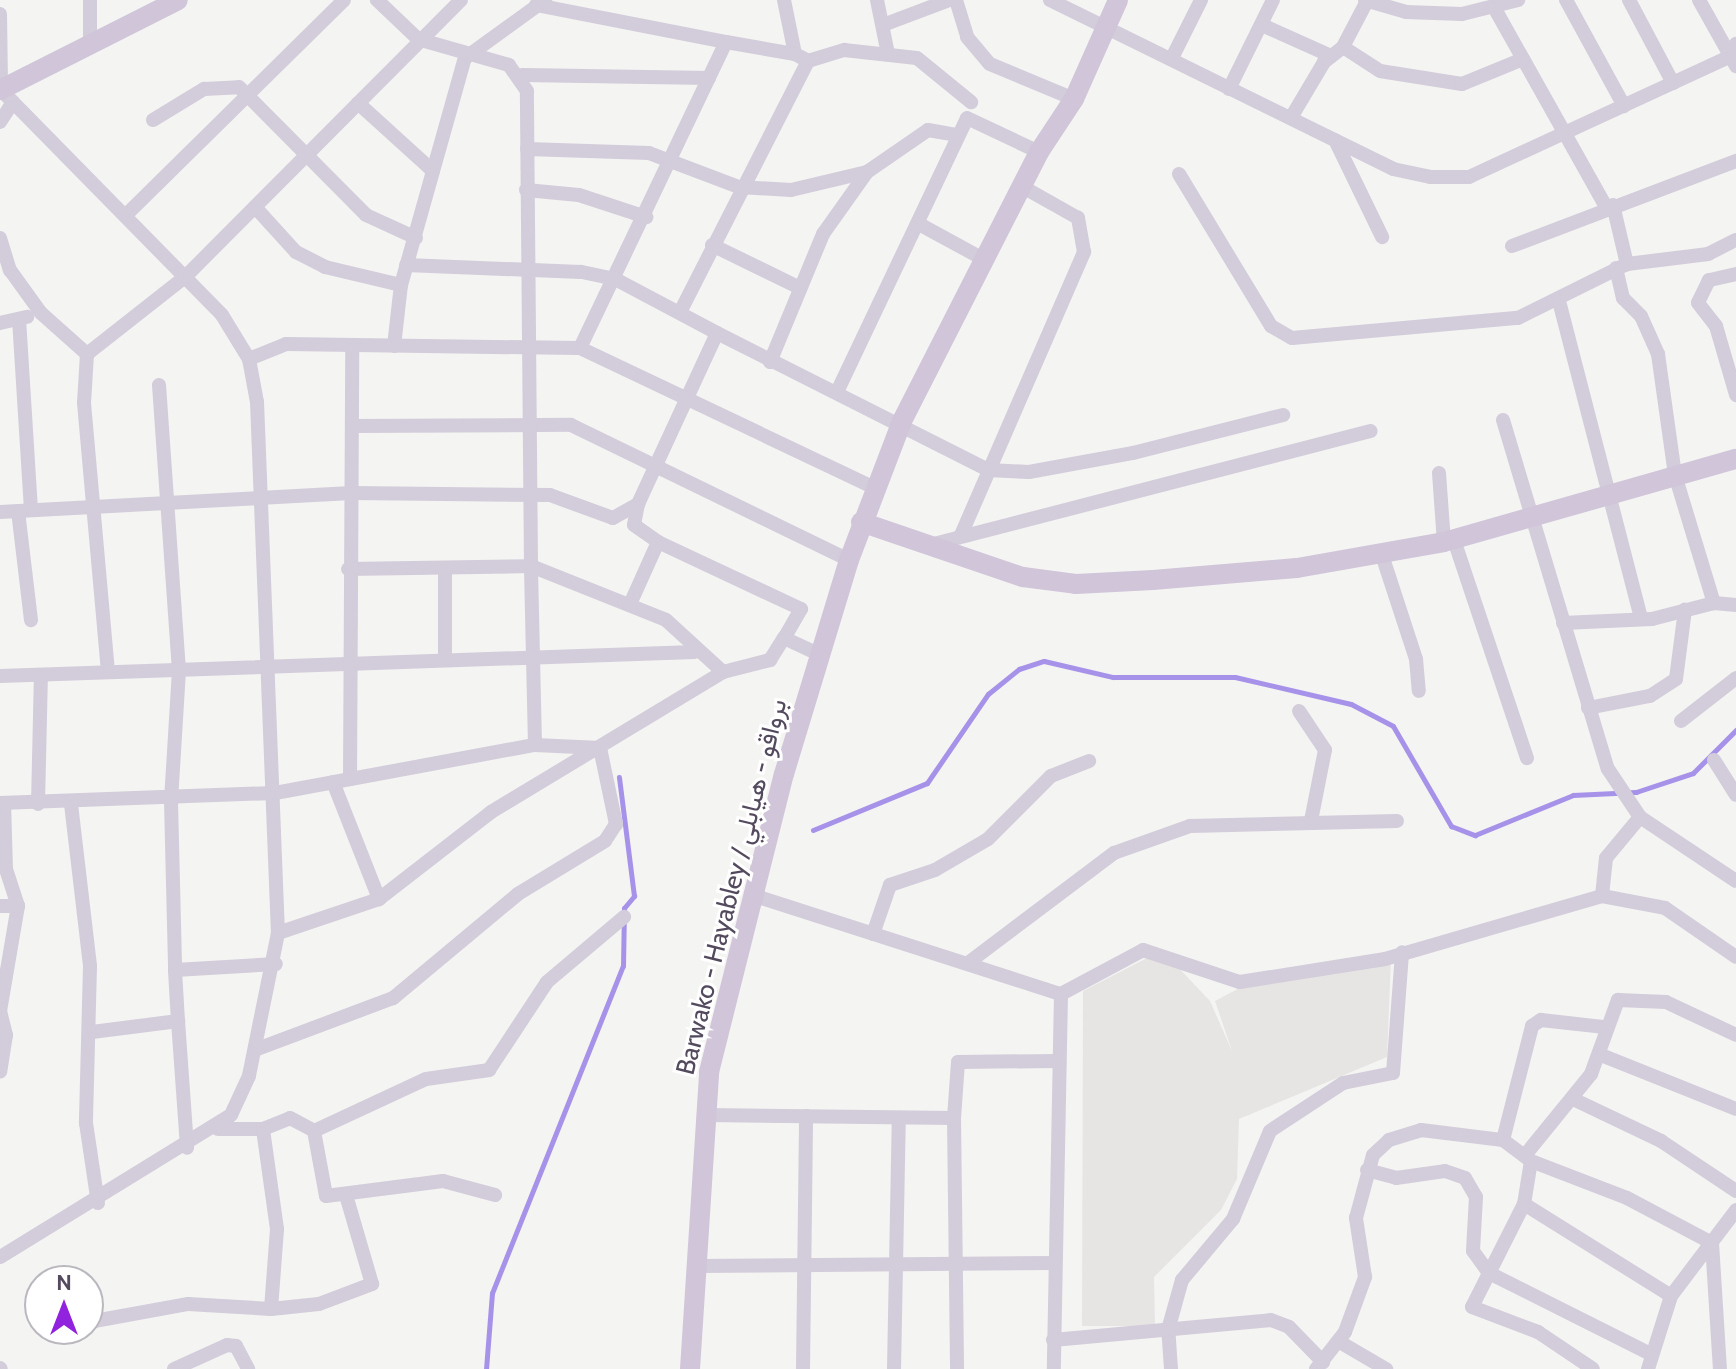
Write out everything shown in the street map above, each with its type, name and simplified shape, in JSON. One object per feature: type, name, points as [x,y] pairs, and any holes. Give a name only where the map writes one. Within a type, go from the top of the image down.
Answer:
[{"type":"main road","points":[[5,94],[90,45],[178,0]]},
{"type":"main road","name":"Barwako - Hayabley / برواقو - هيابلي","points":[[690,1369],[705,1115],[752,895],[849,560],[873,487],[902,421],[1039,152],[1074,99],[1118,0]]},
{"type":"main road","points":[[861,522],[1023,577],[1076,584],[1297,568],[1449,541],[1736,459]]},
{"type":"street","points":[[90,0],[90,45]]},
{"type":"street","points":[[126,215],[344,0]]},
{"type":"street","points":[[377,0],[418,39],[465,58],[509,65],[522,75],[709,78]]},
{"type":"street","points":[[87,354],[185,277],[418,39],[461,0]]},
{"type":"street","points":[[681,310],[802,58],[784,0]]},
{"type":"street","points":[[877,0],[888,54]]},
{"type":"street","points":[[883,25],[949,0]]},
{"type":"street","points":[[956,0],[967,37],[990,64],[1074,99]]},
{"type":"street","points":[[1050,0],[1106,25],[1229,89],[1292,116],[1393,169],[1469,177],[1734,56],[1699,0]]},
{"type":"street","points":[[1172,58],[1201,0]]},
{"type":"street","points":[[1229,89],[1273,0]]},
{"type":"street","points":[[1292,116],[1337,52],[1366,0],[1406,12],[1495,9],[1518,0]]},
{"type":"street","points":[[1566,0],[1624,106]]},
{"type":"street","points":[[1629,0],[1673,83]]},
{"type":"street","points":[[394,346],[401,285],[465,58],[540,3],[802,58],[844,50],[888,54],[933,64],[971,102]]},
{"type":"street","points":[[1495,9],[1610,206],[1621,266],[1623,298],[1641,316],[1658,354],[1675,475],[1714,603]]},
{"type":"street","points":[[0,14],[5,94],[0,122]]},
{"type":"street","points":[[1262,25],[1380,71],[1422,83],[1486,79],[1523,59]]},
{"type":"street","points":[[580,348],[675,159],[726,42]]},
{"type":"street","points":[[522,75],[527,149],[526,344],[535,745]]},
{"type":"street","points":[[153,120],[217,85],[246,95],[377,224],[416,238]]},
{"type":"street","points":[[0,1257],[98,1203],[218,1129],[240,1099],[255,1050],[276,964],[278,933],[275,793],[258,501],[257,402],[249,359],[222,315],[5,94]]},
{"type":"street","points":[[358,103],[433,171]]},
{"type":"street","points":[[837,392],[952,157],[955,135],[967,118],[1039,152]]},
{"type":"street","points":[[770,362],[831,221],[867,172],[928,130],[955,135]]},
{"type":"street","points":[[1335,140],[1382,237]]},
{"type":"street","points":[[527,149],[623,149],[675,159],[739,187],[791,190],[867,172]]},
{"type":"street","points":[[1512,246],[1610,206],[1736,161]]},
{"type":"street","points":[[1179,174],[1271,326],[1292,338],[1518,318],[1559,301],[1621,266],[1708,254],[1736,240]]},
{"type":"street","points":[[961,535],[1086,242],[1078,218],[1023,187]]},
{"type":"street","points":[[526,190],[579,195],[646,217]]},
{"type":"street","points":[[255,207],[316,262],[401,285]]},
{"type":"street","points":[[919,224],[985,260]]},
{"type":"street","points":[[0,238],[10,270],[41,313],[87,354],[94,509],[108,672]]},
{"type":"street","points":[[712,245],[800,288]]},
{"type":"street","points":[[406,265],[525,268],[615,279],[681,310],[770,362],[902,421],[988,470],[1029,472],[1133,453],[1283,415]]},
{"type":"street","points":[[1736,274],[1709,280],[1698,303],[1716,326],[1736,395]]},
{"type":"street","points":[[1559,301],[1604,495],[1641,619]]},
{"type":"street","points":[[0,323],[41,313]]},
{"type":"street","points":[[19,319],[24,510],[31,620]]},
{"type":"street","points":[[278,933],[379,899],[491,812],[723,672],[770,660],[801,609],[658,542],[634,525],[638,504],[717,333]]},
{"type":"street","points":[[249,359],[286,344],[352,350],[394,346],[526,344],[580,348],[685,402],[873,487]]},
{"type":"street","points":[[350,779],[348,569],[352,350]]},
{"type":"street","points":[[159,385],[170,507],[179,670],[171,801],[175,970],[187,1148]]},
{"type":"street","points":[[1503,420],[1608,769],[1640,817],[1736,881]]},
{"type":"street","points":[[353,426],[571,425],[849,560]]},
{"type":"street","points":[[925,546],[1370,431]]},
{"type":"street","points":[[1439,473],[1449,541],[1527,758]]},
{"type":"street","points":[[0,512],[170,507],[351,493],[529,495],[572,499],[613,518],[638,504]]},
{"type":"street","points":[[631,602],[658,542]]},
{"type":"street","points":[[1381,552],[1416,659],[1419,691]]},
{"type":"street","points":[[348,569],[531,566],[631,602],[686,632],[695,652],[723,672]]},
{"type":"street","points":[[445,568],[445,659]]},
{"type":"street","points":[[1563,623],[1641,619],[1714,603],[1736,605]]},
{"type":"street","points":[[1588,708],[1650,696],[1676,679],[1685,610]]},
{"type":"street","points":[[784,638],[820,655]]},
{"type":"street","points":[[0,676],[348,661],[532,659],[695,652]]},
{"type":"street","points":[[38,804],[41,675]]},
{"type":"street","points":[[1681,721],[1736,678]]},
{"type":"street","points":[[1299,711],[1325,750],[1311,821]]},
{"type":"street","points":[[0,1072],[6,1035],[0,1011],[1,987],[18,906],[6,870],[2,803],[171,801],[275,793],[535,745],[600,748]]},
{"type":"street","points":[[255,1050],[393,998],[518,894],[605,841],[616,824],[600,748]]},
{"type":"street","points":[[1714,760],[1736,795]]},
{"type":"street","points":[[873,934],[890,885],[935,870],[988,839],[1051,776],[1089,761]]},
{"type":"street","points":[[333,782],[379,899]]},
{"type":"street","points":[[71,804],[92,1032],[86,1123],[98,1203]]},
{"type":"street","points":[[1602,896],[1606,858],[1640,817]]},
{"type":"street","points":[[968,963],[1114,853],[1212,821],[1397,821]]},
{"type":"street","points":[[752,895],[1061,994],[1143,950],[1240,982],[1402,952],[1602,896],[1665,908],[1736,957]]},
{"type":"street","points":[[0,906],[18,906]]},
{"type":"street","points":[[314,1131],[426,1079],[500,1064],[547,982],[624,917]]},
{"type":"street","points":[[1171,1369],[1168,1330],[1182,1280],[1233,1219],[1270,1131],[1343,1083],[1393,1073],[1402,952]]},
{"type":"street","points":[[175,970],[276,964]]},
{"type":"street","points":[[1054,1369],[1053,1263],[1061,994]]},
{"type":"street","points":[[1593,1369],[1538,1332],[1472,1307],[1524,1204],[1529,1158],[1601,1055],[1603,1027],[1618,1000],[1642,996],[1736,1035]]},
{"type":"street","points":[[1503,1140],[1532,1026],[1541,1020],[1603,1027]]},
{"type":"street","points":[[92,1032],[178,1021]]},
{"type":"street","points":[[1601,1055],[1736,1109]]},
{"type":"street","points":[[957,1369],[954,1118],[958,1062],[1058,1061]]},
{"type":"street","points":[[1573,1099],[1661,1141],[1736,1191]]},
{"type":"street","points":[[705,1115],[954,1118]]},
{"type":"street","points":[[803,1369],[806,1116]]},
{"type":"street","points":[[218,1129],[263,1129],[290,1118],[314,1131]]},
{"type":"street","points":[[894,1369],[899,1118]]},
{"type":"street","points":[[263,1129],[277,1229],[271,1309]]},
{"type":"street","points":[[314,1131],[326,1196],[443,1181],[495,1195]]},
{"type":"street","points":[[1053,1340],[1282,1322],[1319,1366],[1338,1341],[1365,1277],[1356,1218],[1367,1170],[1373,1155],[1403,1133],[1503,1140],[1529,1158],[1627,1198],[1712,1243]]},
{"type":"street","points":[[1367,1170],[1396,1178],[1445,1171],[1465,1178],[1476,1197],[1473,1251],[1489,1273],[1649,1353]]},
{"type":"street","points":[[104,1319],[188,1304],[271,1309],[319,1304],[372,1284],[346,1195]]},
{"type":"street","points":[[1524,1204],[1671,1296]]},
{"type":"street","points":[[1648,1369],[1649,1353],[1671,1296],[1736,1210]]},
{"type":"street","points":[[1712,1243],[1720,1369]]},
{"type":"street","points":[[697,1266],[1053,1263]]},
{"type":"street","points":[[1338,1341],[1386,1369]]},
{"type":"street","points":[[174,1369],[227,1345],[236,1346],[248,1369]]},
{"type":"shaded area","points":[[1147,958],[1175,964],[1210,1001],[1232,1051],[1215,1001],[1249,983],[1391,959],[1387,1057],[1239,1119],[1237,1179],[1221,1210],[1154,1277],[1155,1326],[1082,1326],[1083,991]]},
{"type":"waterway","points":[[813,830],[927,783],[988,694],[1019,669],[1044,661],[1113,677],[1235,677],[1351,704],[1393,726],[1451,826],[1475,835],[1573,795],[1636,792],[1693,773],[1736,730]]},
{"type":"waterway","points":[[486,1369],[492,1293],[623,966],[624,908],[634,896],[619,777]]}]
